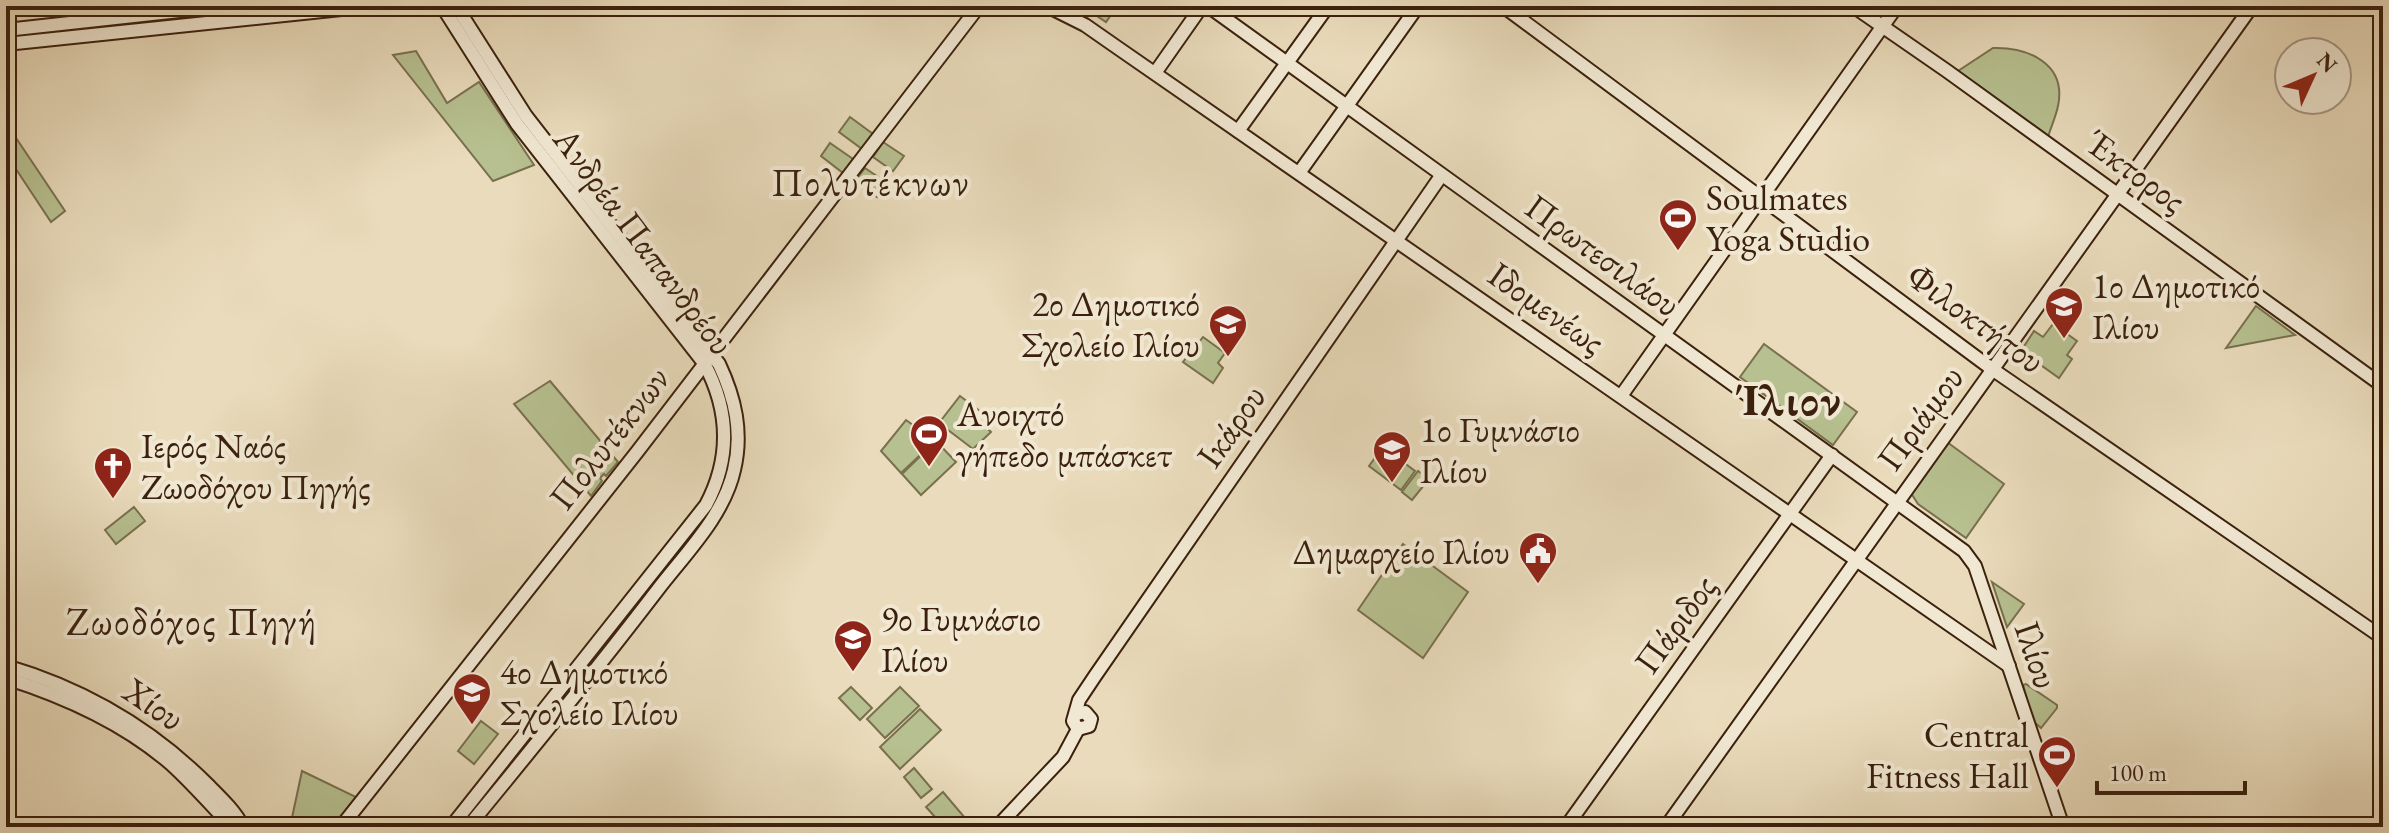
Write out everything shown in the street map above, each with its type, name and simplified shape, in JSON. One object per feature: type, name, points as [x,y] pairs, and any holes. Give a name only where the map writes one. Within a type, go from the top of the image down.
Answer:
[{"type":"street","points":[[6,30],[225,6]]},
{"type":"street","points":[[6,44],[370,6]]},
{"type":"street","name":"Ανδρέα Παπανδρέου","points":[[442,6],[517,124],[708,358],[721,403],[725,435],[722,467],[706,505],[451,827]]},
{"type":"street","name":"Ανδρέα Παπανδρέου","points":[[456,6],[526,116],[730,388],[737,416],[738,447],[725,498],[702,533],[468,827]]},
{"type":"street","name":"Πολυτέκνων","points":[[341,827],[502,625],[979,6]]},
{"type":"street","name":"Ιδομενέως","points":[[1047,6],[1085,25],[1155,73],[2009,666]]},
{"type":"street","points":[[1155,73],[1205,6]]},
{"type":"street","name":"Πρωτεσιλάου","points":[[1205,6],[1964,551]]},
{"type":"street","points":[[1238,131],[1328,6]]},
{"type":"street","points":[[1299,173],[1418,6]]},
{"type":"street","name":"Φιλοκτήτου","points":[[1503,6],[1992,369],[2383,638]]},
{"type":"street","name":"Έκτορος","points":[[1853,6],[2383,386]]},
{"type":"street","points":[[1621,396],[1897,6]]},
{"type":"street","name":"Πριάμου","points":[[1666,827],[2252,6]]},
{"type":"street","name":"Ικάρου","points":[[997,827],[1063,757],[1078,729],[1073,721],[1079,700],[1441,176]]},
{"type":"street","name":"Πάριδος","points":[[1566,827],[1832,455]]},
{"type":"street","name":"Ιλίου","points":[[1964,551],[1975,566],[2063,827]]},
{"type":"street","name":"Χίου","points":[[6,666],[91,699],[145,730],[182,759],[220,797],[243,827]]},
{"type":"street","name":"Χίου","points":[[6,678],[121,726],[173,766],[232,827]]},
{"type":"green space","points":[[1082,6],[1117,6],[1106,22]]},
{"type":"green space","points":[[1993,48],[2031,55],[2050,68],[2059,91],[2057,110],[2048,137],[1958,71]]},
{"type":"green space","points":[[416,51],[447,103],[479,82],[534,165],[493,181],[393,55]]},
{"type":"green space","points":[[850,117],[873,134],[862,149],[839,132]]},
{"type":"green space","points":[[6,123],[65,211],[51,222],[6,154]]},
{"type":"green space","points":[[883,142],[904,156],[893,171],[873,157]]},
{"type":"green space","points":[[830,143],[853,159],[843,173],[821,156]]},
{"type":"green space","points":[[865,168],[887,183],[877,197],[855,181]]},
{"type":"green space","points":[[2256,306],[2295,335],[2226,348]]},
{"type":"green space","points":[[2053,324],[2077,341],[2067,355],[2072,359],[2059,378],[2021,351],[2034,331],[2043,337]]},
{"type":"green space","points":[[1203,337],[1225,353],[1218,363],[1223,368],[1213,383],[1183,362]]},
{"type":"green space","points":[[1764,344],[1857,412],[1833,445],[1740,377]]},
{"type":"green space","points":[[550,381],[618,462],[606,476],[604,474],[600,478],[602,481],[591,496],[514,404]]},
{"type":"green space","points":[[960,396],[981,412],[977,418],[991,432],[973,449],[939,423]]},
{"type":"green space","points":[[906,420],[935,441],[901,473],[881,451]]},
{"type":"green space","name":"Ανοιχτό γήπεδο μπάσκετ","points":[[936,441],[956,462],[921,495],[902,474]]},
{"type":"green space","points":[[1947,442],[2004,484],[1966,538],[1918,504],[1911,493]]},
{"type":"green space","points":[[1383,447],[1415,471],[1401,490],[1369,466]]},
{"type":"green space","points":[[1418,471],[1429,479],[1412,500],[1402,492]]},
{"type":"green space","points":[[134,507],[145,521],[116,544],[105,530]]},
{"type":"green space","points":[[1403,544],[1468,592],[1423,658],[1358,610]]},
{"type":"green space","points":[[1992,582],[2024,604],[2007,627]]},
{"type":"green space","points":[[2023,685],[2057,705],[2041,728],[2033,721]]},
{"type":"green space","points":[[851,687],[872,708],[860,720],[839,698]]},
{"type":"green space","points":[[900,687],[919,706],[885,738],[867,719]]},
{"type":"green space","points":[[920,709],[941,730],[900,769],[880,747]]},
{"type":"green space","points":[[481,721],[498,734],[474,764],[458,751]]},
{"type":"green space","points":[[914,768],[932,789],[921,798],[904,777]]},
{"type":"green space","points":[[302,771],[356,797],[332,827],[290,827]]},
{"type":"green space","points":[[943,792],[971,825],[944,827],[926,807]]},
{"type":"place","name":"Soulmates Yoga Studio","points":[[1678,252]]},
{"type":"place","name":"1ο Δημοτικό Ιλίου","points":[[2064,340]]},
{"type":"place","name":"2ο Δημοτικό Σχολείο Ιλίου","points":[[1228,358]]},
{"type":"place","name":"Ανοιχτό γήπεδο μπάσκετ","points":[[929,468]]},
{"type":"place","name":"1ο Γυμνάσιο Ιλίου","points":[[1392,484]]},
{"type":"place","name":"Ιερός Ναός Ζωοδόχου Πηγής","points":[[113,500]]},
{"type":"place","name":"Δημαρχείο Ιλίου","points":[[1538,585]]},
{"type":"place","name":"9ο Γυμνάσιο Ιλίου","points":[[853,673]]},
{"type":"place","name":"4ο Δημοτικό Σχολείο Ιλίου","points":[[472,726]]},
{"type":"place","name":"Central Fitness Hall","points":[[2057,789]]},
{"type":"district","name":"Πολυτέκνων","points":[[871,181]]},
{"type":"district","name":"Ίλιον","points":[[1789,399]]},
{"type":"district","name":"Ζωοδόχος Πηγή","points":[[192,620]]}]
